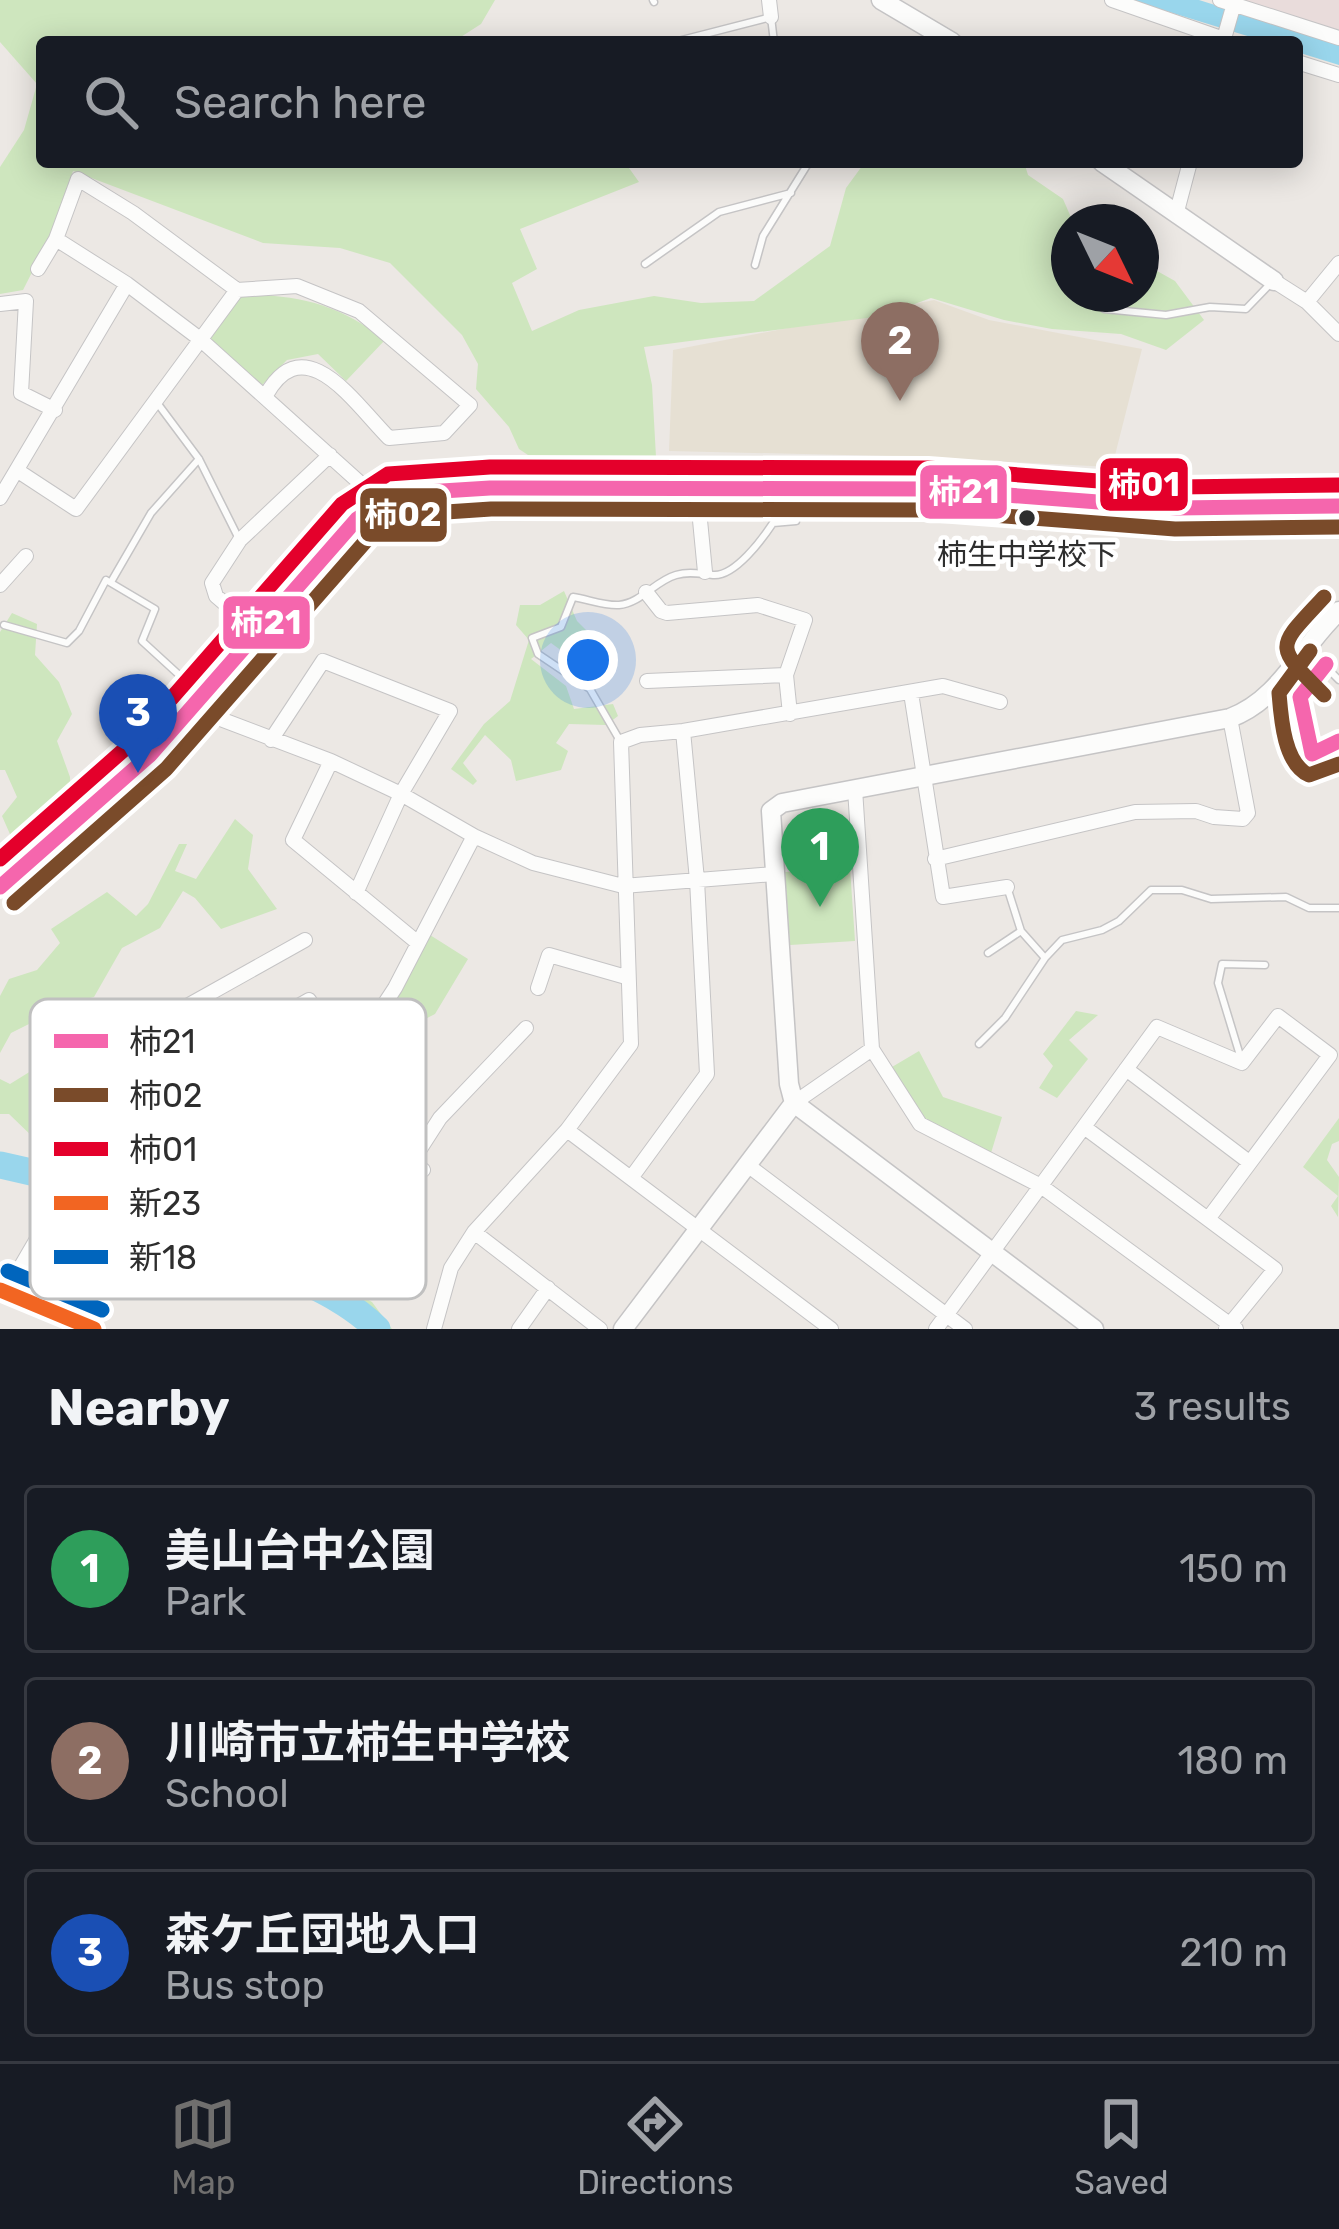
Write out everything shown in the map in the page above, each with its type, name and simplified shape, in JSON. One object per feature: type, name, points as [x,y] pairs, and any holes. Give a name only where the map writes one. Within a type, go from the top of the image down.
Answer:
[{"type":"street","points":[[769,0],[771,17]]},
{"type":"street","points":[[881,0],[942,36]]},
{"type":"street","points":[[1112,0],[1221,36]]},
{"type":"street","points":[[1224,36],[1230,4],[1339,38]]},
{"type":"street","points":[[1303,64],[1339,75]]},
{"type":"street","points":[[1110,168],[1307,302],[1339,334]]},
{"type":"street","points":[[1176,215],[1188,168]]},
{"type":"street","points":[[38,269],[56,239],[78,179],[133,213],[237,290],[296,286],[359,310],[470,405],[444,433],[389,438],[311,366],[278,374],[266,395]]},
{"type":"street","points":[[56,239],[200,339],[380,501]]},
{"type":"street","points":[[1307,302],[1339,263]]},
{"type":"street","points":[[0,498],[127,284]]},
{"type":"street","points":[[18,471],[76,508],[237,290]]},
{"type":"street","points":[[0,304],[26,301],[20,392],[56,410]]},
{"type":"street","points":[[259,633],[216,596],[212,583],[240,540],[330,455]]},
{"type":"street","points":[[0,887],[104,799],[199,703],[357,519],[380,501],[414,492],[490,488],[796,486],[928,488],[1136,506],[1339,506]]},
{"type":"street","points":[[697,489],[705,572]]},
{"type":"street","points":[[0,585],[26,556]]},
{"type":"street","points":[[646,592],[667,613],[758,605],[805,620],[786,675],[790,714]]},
{"type":"street","points":[[1094,1329],[794,1102],[771,811],[782,803],[1230,718],[1266,698],[1339,611]]},
{"type":"street","points":[[271,740],[323,661],[450,711],[401,794],[356,893]]},
{"type":"street","points":[[646,681],[786,675]]},
{"type":"street","points":[[434,1329],[451,1268],[474,1232],[567,1130],[631,1044],[621,742],[640,735],[943,686],[1000,702]]},
{"type":"street","points":[[911,693],[943,897],[1007,887]]},
{"type":"street","points":[[199,703],[271,740],[331,761],[401,794],[533,863],[623,886],[774,874]]},
{"type":"street","points":[[935,859],[1135,812],[1196,811],[1243,819],[1248,813],[1230,718]]},
{"type":"street","points":[[631,1178],[707,1074],[683,731]]},
{"type":"street","points":[[331,761],[293,840],[418,943]]},
{"type":"street","points":[[855,789],[872,1049],[920,1124],[1041,1186],[1231,1328],[1275,1269],[1084,1127]]},
{"type":"street","points":[[386,999],[474,836]]},
{"type":"street","points":[[200,999],[305,940]]},
{"type":"street","points":[[538,988],[549,955],[626,976]]},
{"type":"street","points":[[936,1329],[1157,1027],[1242,1063],[1278,1016],[1330,1055],[1208,1219]]},
{"type":"street","points":[[426,1148],[440,1118],[526,1028]]},
{"type":"street","points":[[622,1329],[794,1102],[872,1049]]},
{"type":"street","points":[[1126,1069],[1249,1162]]},
{"type":"street","points":[[567,1130],[832,1329]]},
{"type":"street","points":[[746,1164],[965,1329]]},
{"type":"street","points":[[474,1232],[600,1329]]},
{"type":"street","points":[[30,1249],[3,1291],[94,1329]]},
{"type":"street","points":[[519,1329],[548,1288]]},
{"type":"lane","points":[[697,36],[771,17],[773,36]]},
{"type":"lane","points":[[755,265],[763,236],[806,168]]},
{"type":"lane","points":[[645,263],[719,212],[791,193]]},
{"type":"lane","points":[[1135,312],[1166,315],[1210,307],[1246,309],[1274,280]]},
{"type":"lane","points":[[154,399],[199,459],[240,540]]},
{"type":"lane","points":[[111,583],[151,513],[199,459]]},
{"type":"lane","points":[[872,464],[1091,475],[1136,483],[1136,506]]},
{"type":"lane","points":[[621,742],[590,689],[538,654],[532,638],[561,627],[573,597],[619,605],[678,574],[726,572],[765,539],[773,523],[796,521],[796,486]]},
{"type":"lane","points":[[4,625],[67,643],[79,631],[106,580],[155,609],[142,641],[199,703]]},
{"type":"lane","points":[[1306,647],[1339,680]]},
{"type":"lane","points":[[1326,664],[1300,697],[1312,754],[1339,741]]},
{"type":"lane","points":[[1007,887],[1021,931],[1045,958]]},
{"type":"lane","points":[[980,1044],[1006,1018],[1062,940],[1119,921],[1151,890],[1182,890],[1211,898],[1286,897],[1309,908],[1339,908]]},
{"type":"lane","points":[[988,953],[1021,931]]},
{"type":"lane","points":[[1242,1063],[1219,982],[1222,964],[1246,960],[1265,965]]},
{"type":"shaded area","points":[[1339,0],[1339,31],[1241,2]]},
{"type":"shaded area","points":[[934,300],[989,320],[1142,349],[1112,467],[669,451],[673,350]]},
{"type":"green space","points":[[0,0],[495,0],[481,24],[462,36],[36,36],[36,83],[0,42]]},
{"type":"green space","points":[[36,88],[36,168],[629,168],[639,182],[520,229],[537,269],[512,283],[532,331],[579,310],[654,296],[701,303],[754,301],[830,246],[846,188],[861,168],[1026,168],[1028,175],[1065,204],[1051,204],[1051,312],[1159,312],[1159,272],[1175,281],[1204,320],[1166,350],[1121,334],[1004,320],[931,298],[882,316],[644,347],[652,385],[656,457],[534,459],[519,449],[509,427],[476,389],[478,364],[462,335],[390,263],[340,248],[263,243],[73,171],[51,235],[23,290],[0,294],[0,167],[24,130]]},
{"type":"green space","points":[[239,295],[317,304],[385,340],[346,381],[318,354],[287,360],[261,386],[210,340]]},
{"type":"green space","points":[[564,591],[577,621],[603,647],[595,675],[551,643],[531,659],[566,686],[574,709],[613,704],[618,716],[606,725],[569,724],[556,743],[568,751],[561,770],[516,781],[511,760],[485,735],[463,763],[477,781],[473,785],[451,769],[484,724],[510,701],[529,640],[516,625],[520,605],[540,605]]},
{"type":"green space","points":[[12,613],[37,624],[35,655],[59,682],[72,714],[57,741],[70,777],[71,805],[13,841],[2,816],[17,797],[5,770],[0,770],[0,632]]},
{"type":"green space","points":[[235,819],[253,835],[248,869],[277,909],[221,929],[183,891],[160,928],[122,948],[94,997],[30,999],[30,1024],[11,1033],[0,1053],[0,996],[9,979],[37,970],[60,943],[51,929],[107,892],[136,916],[148,904],[179,844],[187,844],[175,871],[196,879]]},
{"type":"green space","points":[[850,868],[855,941],[790,945],[785,872]]},
{"type":"green space","points":[[430,935],[468,959],[435,1014],[426,1019],[426,999],[392,999]]},
{"type":"green space","points":[[1076,1011],[1098,1015],[1069,1040],[1088,1059],[1057,1098],[1039,1088],[1053,1066],[1043,1054]]},
{"type":"green space","points":[[919,1051],[943,1097],[1002,1117],[991,1153],[926,1127],[892,1067]]},
{"type":"green space","points":[[30,1072],[30,1134],[9,1114],[0,1114],[0,1079],[10,1084]]},
{"type":"green space","points":[[1339,1118],[1339,1141],[1332,1144],[1327,1160],[1339,1177],[1338,1217],[1331,1206],[1338,1196],[1303,1167]]},
{"type":"green space","points":[[334,1299],[372,1302],[392,1329],[381,1329]]},
{"type":"water","points":[[1130,0],[1199,0],[1339,44],[1339,65],[1303,54],[1303,36],[1247,36]]},
{"type":"waterway","points":[[0,1165],[30,1172]]},
{"type":"waterway","points":[[338,1299],[377,1329]]},
{"type":"transit line","name":"柿01","points":[[0,859],[135,740],[342,504],[388,474],[490,467],[928,468],[1178,487],[1339,485]]},
{"type":"transit line","name":"柿21","points":[[0,887],[150,755],[357,519],[394,494],[490,488],[928,489],[1177,508],[1339,506]]},
{"type":"transit line","name":"柿02","points":[[14,903],[166,769],[371,535],[401,515],[491,509],[927,510],[1175,529],[1339,527]]},
{"type":"transit line","name":"柿02","points":[[1324,597],[1289,637],[1287,646],[1296,665],[1324,695]]},
{"type":"transit line","name":"柿02","points":[[1310,651],[1279,693],[1285,739],[1294,761],[1309,775],[1339,764]]},
{"type":"transit line","name":"柿21","points":[[1326,664],[1300,697],[1312,754],[1339,741]]},
{"type":"transit line","name":"新18","points":[[8,1271],[30,1280]]},
{"type":"transit line","name":"新23","points":[[0,1290],[94,1329]]},
{"type":"transit line","name":"新18","points":[[75,1299],[102,1310]]},
{"type":"place","name":"川崎市立柿生中学校","points":[[900,401]]},
{"type":"place","name":"柿生中学校下","points":[[1027,518]]},
{"type":"place","name":"森ケ丘団地入口","points":[[138,773]]},
{"type":"place","name":"美山台中公園","points":[[820,907]]}]
